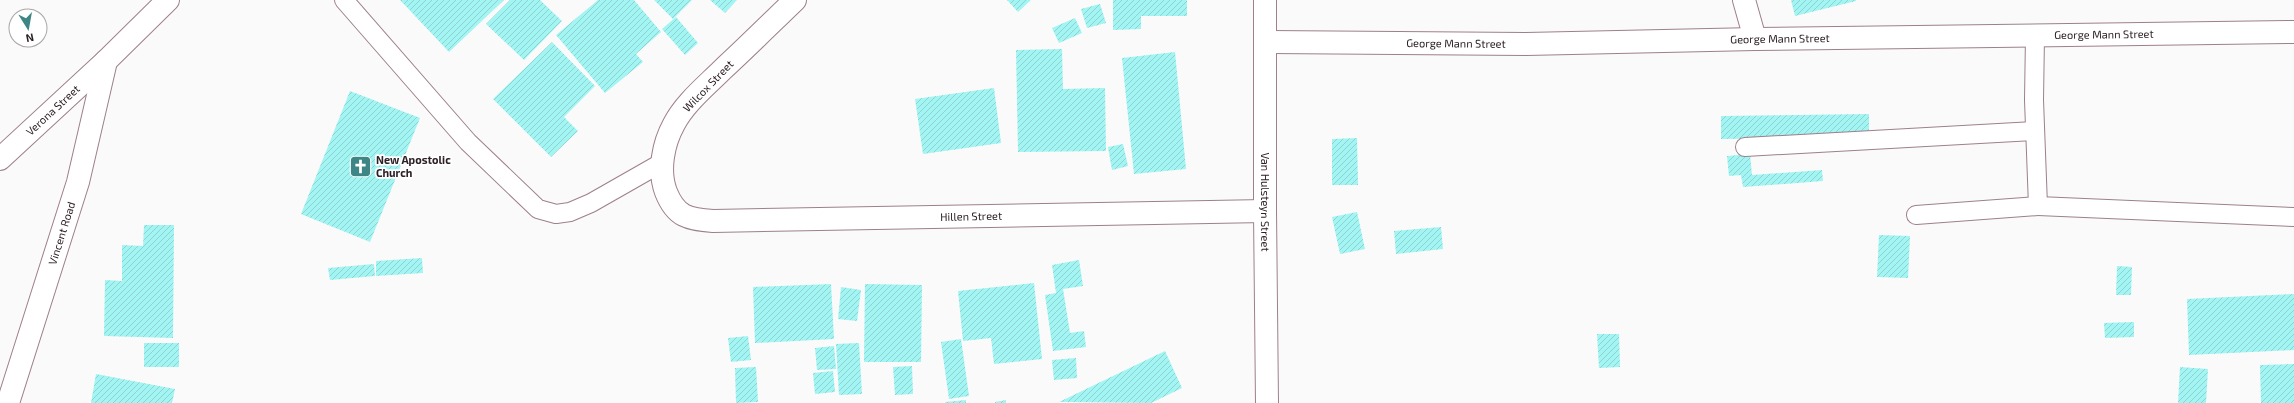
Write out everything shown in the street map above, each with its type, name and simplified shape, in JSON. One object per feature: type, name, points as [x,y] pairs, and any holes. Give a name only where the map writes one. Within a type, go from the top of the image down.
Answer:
[{"type":"street","name":"Verona Street","points":[[0,159],[106,61],[168,0]]},
{"type":"street","name":"Wilcox Street","points":[[679,214],[669,199],[662,182],[663,162],[667,142],[674,124],[686,106],[795,0]]},
{"type":"street","name":"Van Hulsteyn Street","points":[[1266,0],[1265,211],[1267,403]]},
{"type":"street","points":[[1744,0],[1756,39]]},
{"type":"street","name":"George Mann Street","points":[[1266,42],[1526,44],[1756,39],[2294,32]]},
{"type":"street","name":"Vincent Road","points":[[8,403],[78,182],[106,61]]},
{"type":"street","name":"Hillen Street","points":[[679,214],[695,220],[713,221],[1265,211]]},
{"type":"lane","points":[[344,0],[468,142],[538,210],[556,214],[570,212],[591,203],[663,162]]},
{"type":"lane","points":[[2035,36],[2035,131],[2038,206]]},
{"type":"lane","points":[[1745,147],[2035,131]]},
{"type":"lane","points":[[1916,215],[2038,206],[2294,216]]},
{"type":"building","points":[[400,0],[504,0],[449,52]]},
{"type":"building","points":[[510,0],[540,0],[562,21],[524,60],[486,24]]},
{"type":"building","points":[[598,0],[634,0],[661,32],[636,54],[643,62],[605,93],[556,35]]},
{"type":"building","points":[[654,0],[692,0],[673,19]]},
{"type":"building","points":[[710,0],[737,0],[725,13]]},
{"type":"building","points":[[1007,0],[1031,0],[1018,12]]},
{"type":"building","points":[[1113,0],[1187,0],[1187,16],[1141,16],[1141,29],[1113,30]]},
{"type":"building","points":[[1791,0],[1856,0],[1856,1],[1795,16]]},
{"type":"building","points":[[1100,4],[1106,23],[1087,28],[1081,9]]},
{"type":"building","points":[[676,17],[698,43],[685,55],[662,29]]},
{"type":"building","points":[[1075,18],[1082,33],[1059,43],[1052,28]]},
{"type":"building","points":[[552,42],[595,86],[564,117],[578,131],[551,157],[493,99]]},
{"type":"building","points":[[1062,49],[1063,89],[1105,88],[1106,151],[1018,152],[1016,50]]},
{"type":"building","points":[[1175,52],[1186,169],[1134,174],[1122,58]]},
{"type":"building","points":[[994,88],[1001,143],[923,154],[915,99]]},
{"type":"building","name":"New Apostolic Church","points":[[350,91],[420,118],[370,242],[301,214]]},
{"type":"building","points":[[1869,114],[1869,138],[1721,139],[1721,116]]},
{"type":"building","points":[[1357,138],[1358,185],[1332,185],[1332,139]]},
{"type":"building","points":[[1123,144],[1128,166],[1112,170],[1108,147]]},
{"type":"building","points":[[1750,154],[1752,175],[1822,170],[1823,181],[1743,187],[1741,175],[1729,176],[1727,156]]},
{"type":"building","points":[[1357,212],[1365,249],[1340,254],[1332,217]]},
{"type":"building","points":[[144,225],[174,225],[173,338],[104,336],[105,280],[122,281],[122,245],[143,246]]},
{"type":"building","points":[[1441,227],[1443,249],[1396,254],[1394,231]]},
{"type":"building","points":[[1879,235],[1910,236],[1908,278],[1877,277]]},
{"type":"building","points":[[422,258],[423,273],[376,276],[376,261]]},
{"type":"building","points":[[1079,260],[1083,286],[1063,289],[1070,333],[1084,331],[1086,347],[1053,351],[1045,295],[1056,293],[1052,265]]},
{"type":"building","points":[[374,264],[375,276],[330,280],[328,268]]},
{"type":"building","points":[[2117,266],[2132,267],[2131,295],[2116,295]]},
{"type":"building","points":[[1034,283],[1042,359],[994,364],[991,338],[963,341],[958,291]]},
{"type":"building","points":[[831,284],[834,339],[755,343],[753,287]]},
{"type":"building","points":[[865,284],[922,285],[921,362],[864,362]]},
{"type":"building","points":[[841,287],[861,290],[857,321],[838,319]]},
{"type":"building","points":[[2294,294],[2294,350],[2189,355],[2187,299]]},
{"type":"building","points":[[2134,322],[2134,337],[2105,338],[2104,323]]},
{"type":"building","points":[[1597,334],[1619,334],[1620,367],[1599,368]]},
{"type":"building","points":[[748,336],[751,360],[731,362],[728,338]]},
{"type":"building","points":[[961,339],[969,396],[949,399],[941,342]]},
{"type":"building","points":[[144,343],[179,343],[179,367],[144,367]]},
{"type":"building","points":[[859,343],[862,394],[839,395],[836,344]]},
{"type":"building","points":[[834,346],[836,369],[817,370],[815,348]]},
{"type":"building","points":[[1165,351],[1182,388],[1151,403],[1059,402]]},
{"type":"building","points":[[1076,358],[1077,378],[1054,380],[1052,360]]},
{"type":"building","points":[[2294,364],[2294,403],[2261,403],[2260,365]]},
{"type":"building","points":[[912,366],[913,394],[895,395],[893,367]]},
{"type":"building","points":[[756,367],[758,402],[736,403],[735,368]]},
{"type":"building","points":[[2180,367],[2208,369],[2206,403],[2178,403]]},
{"type":"building","points":[[833,371],[835,392],[815,394],[813,373]]},
{"type":"building","points":[[96,374],[175,389],[172,403],[91,403]]},
{"type":"building","points":[[966,400],[966,403],[945,403],[945,402]]},
{"type":"building","points":[[1006,400],[1006,403],[995,403],[995,402]]},
{"type":"place","name":"New Apostolic Church","points":[[360,166]]}]
